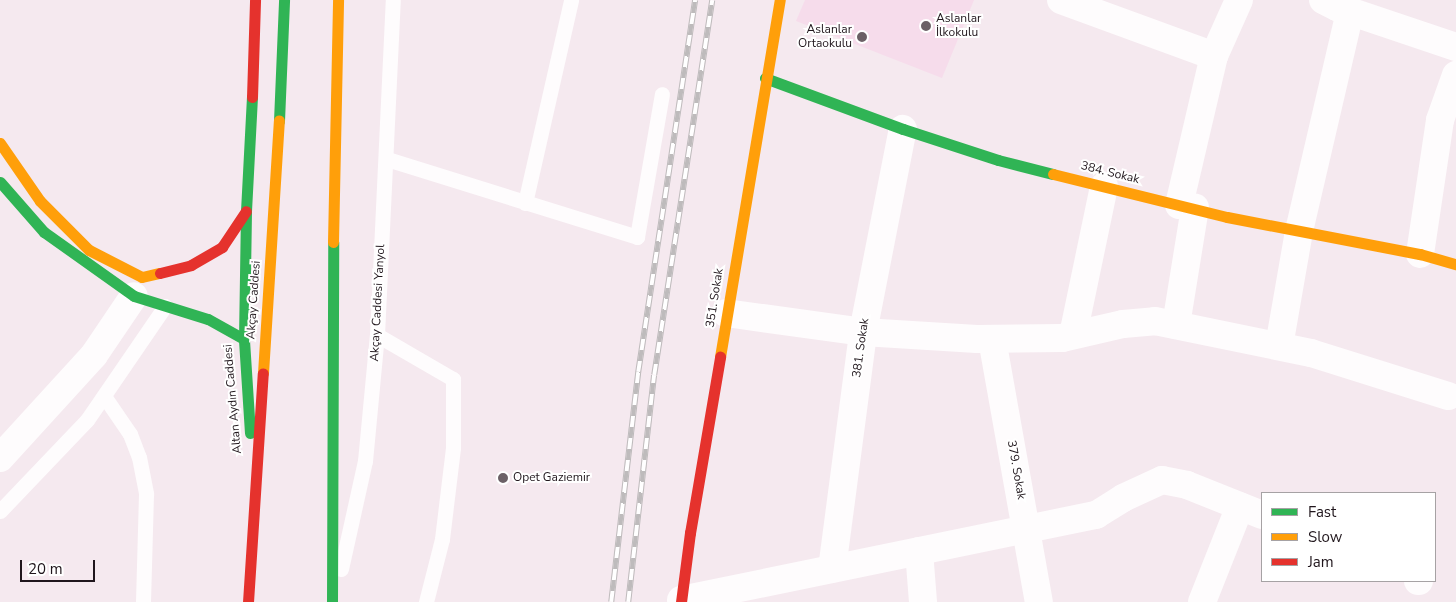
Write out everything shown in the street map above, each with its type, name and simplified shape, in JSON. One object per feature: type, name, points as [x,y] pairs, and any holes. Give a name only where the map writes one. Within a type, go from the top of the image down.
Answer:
[{"type":"main road","points":[[244,339],[246,211],[255,32],[254,0]]},
{"type":"main road","name":"Akçay Caddesi","points":[[248,602],[282,82],[284,0]]},
{"type":"main road","points":[[333,602],[332,270],[338,0]]},
{"type":"main road","name":"351. Sokak","points":[[681,601],[690,533],[726,313],[765,78],[780,0]]},
{"type":"main road","name":"384. Sokak","points":[[765,78],[903,129],[998,160],[1187,207],[1420,254],[1456,264]]},
{"type":"main road","points":[[0,143],[40,201],[89,250],[142,277],[191,266],[222,247],[246,211]]},
{"type":"main road","name":"Altan Aydın Caddesi","points":[[0,182],[44,232],[134,296],[208,319],[244,339],[255,510]]},
{"type":"street","points":[[1061,0],[1214,56]]},
{"type":"street","points":[[1176,325],[1187,207],[1214,56],[1239,0]]},
{"type":"street","points":[[1323,0],[1456,47]]},
{"type":"street","points":[[1279,346],[1299,231],[1350,11]]},
{"type":"street","points":[[1420,254],[1440,120],[1456,76]]},
{"type":"street","name":"381. Sokak","points":[[832,569],[863,332],[903,129]]},
{"type":"street","points":[[1073,335],[1104,186]]},
{"type":"street","points":[[0,458],[94,355],[134,296]]},
{"type":"street","points":[[726,313],[863,332],[992,339],[1062,338],[1123,324],[1155,321],[1312,353],[1448,396]]},
{"type":"street","name":"379. Sokak","points":[[992,339],[1039,602]]},
{"type":"street","points":[[681,601],[1096,515],[1123,498],[1162,480],[1187,485],[1251,510],[1202,602]]},
{"type":"street","points":[[919,551],[923,602]]},
{"type":"lane","name":"Akçay Caddesi Yanyol","points":[[333,602],[366,461],[377,335],[387,159],[393,0]]},
{"type":"lane","points":[[525,203],[571,0]]},
{"type":"lane","points":[[387,159],[637,237],[662,94]]},
{"type":"lane","points":[[0,511],[87,420],[165,306]]},
{"type":"lane","points":[[377,335],[453,379],[453,448],[443,530],[426,602]]},
{"type":"lane","points":[[104,396],[130,434],[139,457],[146,494],[143,602]]},
{"type":"shaded area","points":[[805,0],[974,0],[942,78],[796,21]]},
{"type":"railway","points":[[611,602],[638,372],[695,0]]},
{"type":"railway","points":[[628,602],[654,375],[712,0]]},
{"type":"traffic: fast","points":[[279,121],[284,0]]},
{"type":"traffic: fast","points":[[765,78],[903,129],[998,160],[1053,174]]},
{"type":"traffic: fast","points":[[250,433],[244,339],[246,211],[252,97]]},
{"type":"traffic: fast","points":[[0,182],[44,232],[134,296],[208,319],[244,339]]},
{"type":"traffic: fast","points":[[332,602],[333,242]]},
{"type":"traffic: slow","points":[[333,242],[338,0]]},
{"type":"traffic: slow","points":[[720,357],[780,0]]},
{"type":"traffic: slow","points":[[263,373],[279,121]]},
{"type":"traffic: slow","points":[[0,143],[40,201],[89,250],[142,277],[160,273]]},
{"type":"traffic: slow","points":[[1053,174],[1227,217],[1420,254],[1456,264]]},
{"type":"traffic: jam","points":[[252,97],[255,0]]},
{"type":"traffic: jam","points":[[160,273],[191,265],[222,247],[246,211]]},
{"type":"traffic: jam","points":[[681,602],[690,533],[720,357]]},
{"type":"traffic: jam","points":[[248,602],[263,373]]},
{"type":"place","name":"Aslanlar İlkokulu","points":[[926,26]]},
{"type":"place","name":"Aslanlar Ortaokulu","points":[[862,37]]},
{"type":"place","name":"Opet Gaziemir","points":[[503,478]]}]
